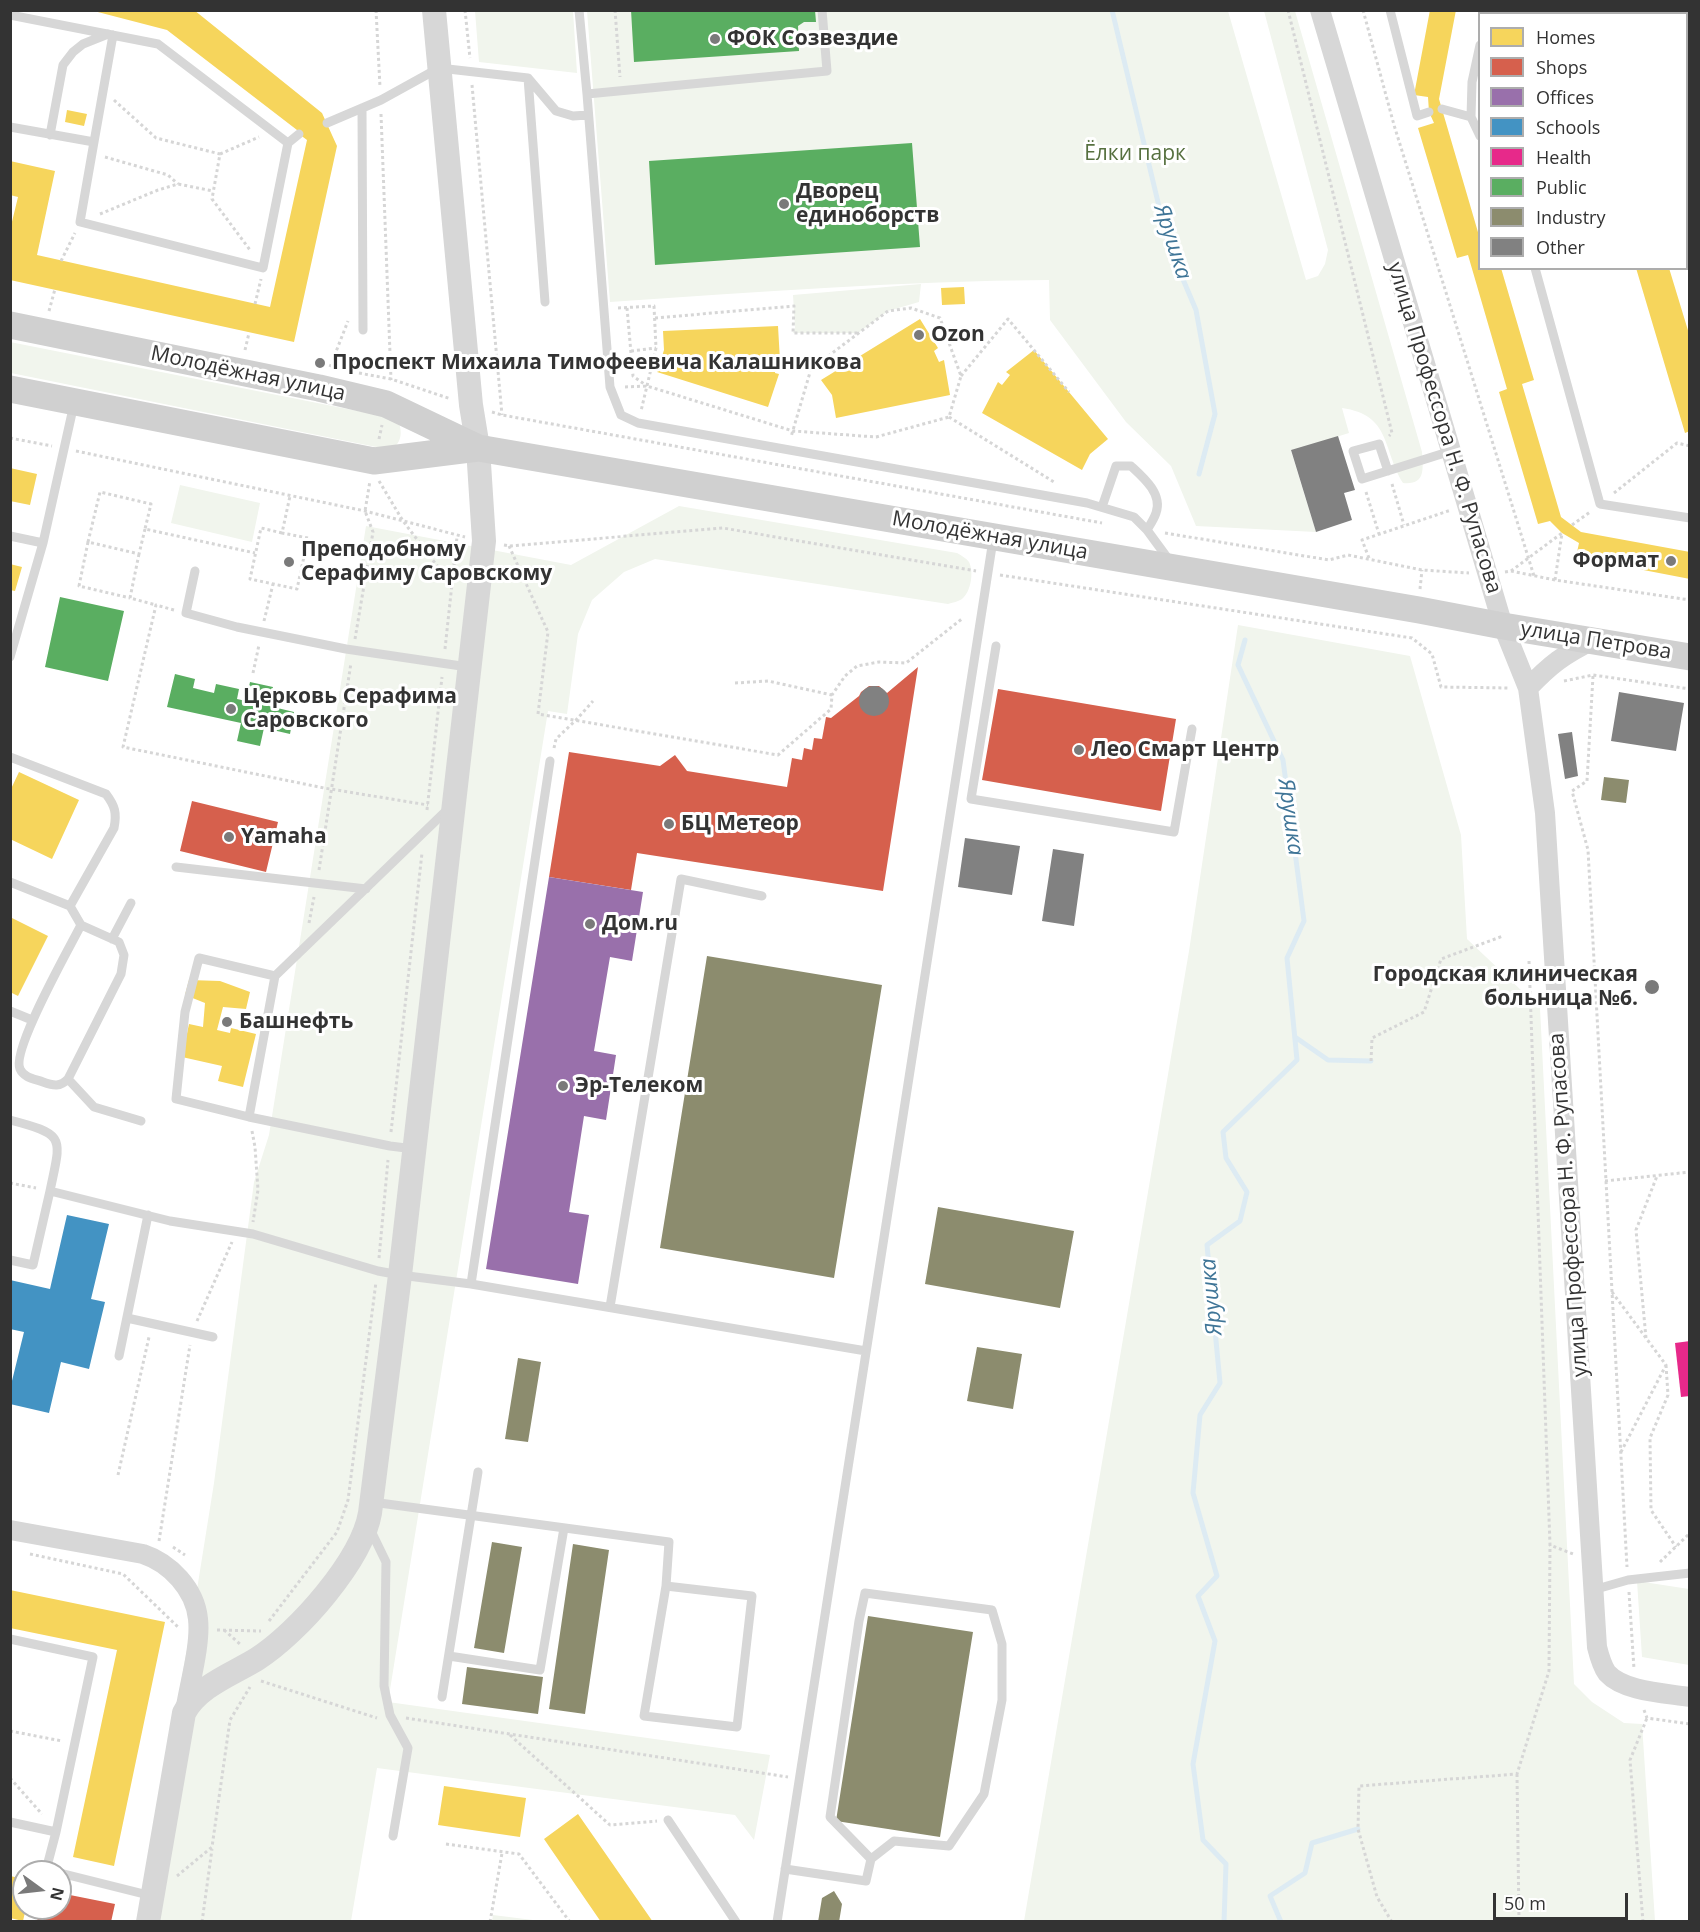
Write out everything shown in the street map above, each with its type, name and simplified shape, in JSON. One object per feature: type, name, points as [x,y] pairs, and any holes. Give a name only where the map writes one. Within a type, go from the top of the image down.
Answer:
[{"type":"main road","name":"Молодёжная улица","points":[[10,325],[319,388],[386,404],[478,448],[1503,626]]},
{"type":"main road","name":"Молодёжная улица","points":[[10,388],[374,461],[478,448]]},
{"type":"main road","name":"улица Петрова","points":[[1503,626],[1689,657]]},
{"type":"street","points":[[184,1713],[202,1692],[258,1659],[293,1630],[353,1556],[369,1513],[389,1273],[414,1149],[484,541],[478,448],[471,405],[434,10]]},
{"type":"street","name":"улица Профессора Н. Ф. Рупасова","points":[[1320,10],[1503,626],[1528,688],[1545,813],[1597,1647],[1600,1659],[1608,1673],[1620,1683],[1636,1689]]},
{"type":"street","points":[[1528,688],[1548,667],[1564,655],[1593,640]]},
{"type":"street","points":[[10,1530],[143,1554],[160,1561],[176,1574],[191,1598],[198,1617],[198,1629],[148,1922]]},
{"type":"street","points":[[1636,1689],[1689,1696]]},
{"type":"lane","points":[[579,10],[610,387],[621,415],[639,423],[1102,507],[1134,517],[1147,530],[1175,568]]},
{"type":"lane","points":[[587,94],[827,71],[822,10]]},
{"type":"lane","points":[[1390,10],[1418,116],[1429,112]]},
{"type":"lane","points":[[10,15],[158,44],[288,143]]},
{"type":"lane","points":[[110,35],[103,90],[80,222],[263,268],[288,143],[299,135]]},
{"type":"lane","points":[[50,135],[63,65],[83,44],[110,35]]},
{"type":"lane","points":[[1478,50],[1472,82],[1472,117],[1478,133]]},
{"type":"lane","points":[[327,123],[381,100],[439,68],[528,78],[556,111],[573,116],[588,115]]},
{"type":"lane","points":[[528,78],[545,302]]},
{"type":"lane","points":[[363,108],[363,330]]},
{"type":"lane","points":[[1442,109],[1472,117]]},
{"type":"lane","points":[[10,127],[94,142]]},
{"type":"lane","points":[[1536,270],[1599,504],[1689,518]]},
{"type":"lane","points":[[10,657],[43,543],[75,401]]},
{"type":"lane","points":[[1388,471],[1379,444],[1353,452],[1362,479],[1388,471],[1451,451]]},
{"type":"lane","points":[[1102,507],[1116,466],[1131,466],[1148,481],[1155,497],[1157,511],[1147,530]]},
{"type":"lane","points":[[10,536],[43,543]]},
{"type":"lane","points":[[777,1922],[994,537]]},
{"type":"lane","points":[[195,571],[186,612],[237,627],[353,650],[470,668]]},
{"type":"lane","points":[[996,645],[971,799],[1174,832],[1192,729]]},
{"type":"lane","points":[[10,757],[106,794],[114,805],[116,816],[114,828],[70,906]]},
{"type":"lane","points":[[471,1284],[550,761]]},
{"type":"lane","points":[[249,1117],[275,976],[425,834],[454,803]]},
{"type":"lane","points":[[176,867],[366,890]]},
{"type":"lane","points":[[610,1307],[681,879],[762,896]]},
{"type":"lane","points":[[10,882],[70,906],[81,925],[119,942],[124,955],[121,974],[68,1079],[62,1085],[52,1086],[27,1077],[22,1072],[18,1066],[21,1049],[32,1020],[81,925]]},
{"type":"lane","points":[[112,939],[130,903]]},
{"type":"lane","points":[[275,976],[199,958],[185,1012],[176,1099],[249,1117],[414,1149]]},
{"type":"lane","points":[[10,1011],[32,1020]]},
{"type":"lane","points":[[68,1079],[94,1107],[141,1121]]},
{"type":"lane","points":[[10,1120],[43,1129],[54,1136],[59,1149],[33,1265],[10,1260]]},
{"type":"lane","points":[[50,1191],[148,1215],[253,1234],[389,1273],[471,1284],[866,1351]]},
{"type":"lane","points":[[119,1356],[148,1215]]},
{"type":"lane","points":[[127,1318],[213,1337]]},
{"type":"lane","points":[[442,1697],[478,1473]]},
{"type":"lane","points":[[393,1836],[408,1748],[390,1715],[384,1686],[386,1562],[369,1513],[472,1516],[669,1542],[666,1586],[644,1716],[737,1727],[752,1596],[666,1586]]},
{"type":"lane","points":[[449,1656],[540,1670],[564,1528]]},
{"type":"lane","points":[[1593,1590],[1628,1580],[1689,1573]]},
{"type":"lane","points":[[785,1869],[866,1881],[871,1859],[894,1841],[949,1846],[984,1794],[1002,1700],[1002,1644],[992,1610],[865,1593],[830,1817],[871,1859]]},
{"type":"lane","points":[[10,1639],[93,1657],[49,1860]]},
{"type":"lane","points":[[668,1820],[736,1922]]},
{"type":"lane","points":[[10,1822],[56,1832]]},
{"type":"lane","points":[[72,1876],[152,1896]]},
{"type":"path","points":[[376,10],[391,379],[502,415],[465,10]]},
{"type":"path","points":[[615,10],[621,90]]},
{"type":"path","points":[[1288,10],[1392,434],[1379,444]]},
{"type":"path","points":[[1363,10],[1398,136],[1534,576],[1689,600]]},
{"type":"path","points":[[103,90],[156,138],[220,154],[273,132]]},
{"type":"path","points":[[92,154],[168,175],[178,184]]},
{"type":"path","points":[[220,154],[212,199],[263,268],[255,304]]},
{"type":"path","points":[[61,261],[80,222],[178,184],[214,190]]},
{"type":"path","points":[[330,367],[363,286]]},
{"type":"path","points":[[49,311],[55,290]]},
{"type":"path","points":[[604,309],[654,306],[656,348],[639,423]]},
{"type":"path","points":[[655,318],[794,306],[793,333],[858,333]]},
{"type":"path","points":[[627,308],[633,376],[647,386]]},
{"type":"path","points":[[787,450],[810,369],[888,311],[911,308],[940,318],[961,376]]},
{"type":"path","points":[[949,417],[961,376],[1008,319],[1069,392]]},
{"type":"path","points":[[245,350],[249,333]]},
{"type":"path","points":[[630,351],[656,348]]},
{"type":"path","points":[[610,387],[647,386],[793,430],[876,437],[949,417],[1058,484]]},
{"type":"path","points":[[10,438],[364,511],[457,536],[509,546],[548,632],[538,714],[778,754],[831,709],[832,695],[845,676],[857,666],[879,662],[906,663],[963,618]]},
{"type":"path","points":[[1572,525],[1677,443],[1689,446]]},
{"type":"path","points":[[1388,471],[1404,525]]},
{"type":"path","points":[[1362,479],[1379,534]]},
{"type":"path","points":[[378,481],[403,521],[452,585]]},
{"type":"path","points":[[130,598],[151,504],[100,492],[79,586],[186,612]]},
{"type":"path","points":[[282,533],[290,496]]},
{"type":"path","points":[[1370,559],[1362,540],[1467,505]]},
{"type":"path","points":[[305,948],[373,532],[364,511]]},
{"type":"path","points":[[261,528],[282,533],[308,538],[297,589],[250,579],[261,528]]},
{"type":"path","points":[[145,529],[255,553]]},
{"type":"path","points":[[1511,571],[1562,533],[1555,580]]},
{"type":"path","points":[[268,1624],[337,1532],[348,1500],[389,1273],[390,1146],[457,536]]},
{"type":"path","points":[[88,542],[139,554]]},
{"type":"path","points":[[156,605],[123,747],[330,789],[428,805]]},
{"type":"path","points":[[1643,1922],[1630,1760],[1647,1718],[1636,1689],[1628,1580],[1587,850],[1572,791],[1587,780],[1593,675],[1689,689]]},
{"type":"path","points":[[735,683],[768,681],[832,695]]},
{"type":"path","points":[[550,761],[556,739],[592,701]]},
{"type":"path","points":[[1371,1062],[1372,1038],[1424,1012],[1441,959],[1503,936]]},
{"type":"path","points":[[1520,1922],[1517,1774],[1549,1671],[1550,1545],[1529,960]]},
{"type":"path","points":[[249,1117],[255,1147],[258,1190],[253,1234]]},
{"type":"path","points":[[1605,1180],[1689,1171]]},
{"type":"path","points":[[1646,1338],[1636,1230],[1657,1176]]},
{"type":"path","points":[[10,1183],[50,1191]]},
{"type":"path","points":[[159,1541],[192,1332],[237,1232]]},
{"type":"path","points":[[1611,1290],[1666,1365],[1668,1395],[1650,1438],[1651,1510],[1676,1547]]},
{"type":"path","points":[[118,1475],[152,1324]]},
{"type":"path","points":[[1620,1454],[1666,1365]]},
{"type":"path","points":[[1643,1578],[1689,1533]]},
{"type":"path","points":[[1550,1545],[1592,1561]]},
{"type":"path","points":[[22,1553],[123,1574],[178,1628],[198,1629]]},
{"type":"path","points":[[224,1630],[242,1646],[249,1641]]},
{"type":"path","points":[[256,1636],[262,1631]]},
{"type":"path","points":[[202,1922],[230,1720],[254,1679],[382,1719],[390,1715],[799,1779]]},
{"type":"path","points":[[1647,1718],[1689,1724]]},
{"type":"path","points":[[10,1731],[75,1744]]},
{"type":"path","points":[[508,1734],[610,1825],[668,1820]]},
{"type":"path","points":[[1392,1922],[1377,1897],[1358,1829],[1359,1786],[1517,1774]]},
{"type":"path","points":[[10,1778],[56,1832]]},
{"type":"path","points":[[446,1844],[519,1854],[570,1922]]},
{"type":"path","points":[[152,1896],[212,1847]]},
{"type":"path","points":[[490,1922],[502,1852]]},
{"type":"green space","points":[[475,11],[573,11],[577,73],[479,62]]},
{"type":"green space","name":"Ёлки парк","points":[[587,11],[1228,11],[1306,280],[1318,276],[1325,264],[1328,250],[1264,11],[1295,11],[1422,452],[1422,475],[1416,481],[1403,483],[1377,426],[1358,412],[1342,408],[1349,433],[1291,451],[1316,532],[1196,526],[1171,466],[1126,422],[1050,320],[1049,280],[884,285],[610,302]]},
{"type":"green space","points":[[921,284],[919,302],[888,311],[858,333],[793,333],[795,328],[793,295]]},
{"type":"green space","points":[[10,342],[398,419],[400,436],[398,443],[391,450],[11,373]]},
{"type":"green space","points":[[180,485],[260,503],[252,542],[171,523]]},
{"type":"green space","points":[[679,506],[957,553],[969,562],[971,582],[962,599],[948,604],[655,559],[624,572],[592,600],[578,634],[567,714],[548,711],[388,1702],[770,1755],[754,1840],[735,1815],[377,1768],[351,1921],[137,1922],[191,1627],[214,1483],[254,1182],[269,1135],[366,526],[571,565]]},
{"type":"green space","points":[[1238,625],[1410,656],[1461,835],[1467,939],[1540,1008],[1574,1684],[1592,1702],[1624,1723],[1642,1724],[1655,1921],[1024,1921],[1189,951]]},
{"type":"green space","points":[[1637,1581],[1689,1589],[1689,1665],[1642,1657]]},
{"type":"green space","points":[[493,1915],[533,1920],[533,1921],[492,1921]]},
{"type":"building: Homes","points":[[90,10],[194,10],[322,113],[337,146],[294,342],[10,280],[10,230],[18,197],[10,195],[10,161],[55,171],[37,255],[270,307],[307,140],[167,30]]},
{"type":"building: Homes","points":[[1430,10],[1456,10],[1439,99],[1478,232],[1478,270],[1502,270],[1534,380],[1522,384],[1561,517],[1581,532],[1690,552],[1690,579],[1576,557],[1579,543],[1562,533],[1550,521],[1538,524],[1499,392],[1507,389],[1468,255],[1457,258],[1418,128],[1434,123],[1429,112],[1428,97],[1414,95]]},
{"type":"building: Homes","points":[[1586,10],[1614,10],[1614,12],[1586,12]]},
{"type":"building: Homes","points":[[67,110],[87,114],[84,126],[65,122]]},
{"type":"building: Homes","points":[[1637,270],[1670,270],[1690,337],[1690,431],[1685,433]]},
{"type":"building: Homes","points":[[964,287],[965,304],[942,305],[941,288]]},
{"type":"building: Homes","points":[[920,319],[938,348],[934,351],[939,362],[944,360],[950,395],[836,418],[832,395],[821,380]]},
{"type":"building: Homes","points":[[778,326],[780,361],[776,361],[775,373],[779,374],[768,407],[657,372],[664,350],[663,331]]},
{"type":"building: Homes","points":[[1034,350],[1108,439],[1090,454],[1082,470],[982,413],[998,382],[1002,385],[1010,375],[1006,372]]},
{"type":"building: Homes","points":[[10,468],[37,474],[30,505],[10,501]]},
{"type":"building: Homes","points":[[10,564],[22,567],[15,591],[10,590]]},
{"type":"building: Homes","points":[[19,772],[79,800],[52,859],[10,839],[10,791]]},
{"type":"building: Homes","points":[[10,917],[48,936],[18,996],[10,992]]},
{"type":"building: Homes","points":[[189,980],[220,981],[250,992],[246,1009],[223,1007],[217,1030],[230,1033],[231,1028],[256,1034],[243,1087],[218,1081],[222,1066],[182,1057],[189,1024],[203,1027],[205,1003],[185,995]]},
{"type":"building: Homes","points":[[10,1590],[165,1622],[114,1866],[73,1857],[117,1650],[10,1628]]},
{"type":"building: Homes","points":[[444,1786],[526,1798],[520,1837],[438,1825]]},
{"type":"building: Homes","points":[[578,1814],[653,1922],[601,1922],[544,1839]]},
{"type":"building: Homes","points":[[10,1876],[12,1876],[12,1918],[10,1918]]},
{"type":"building: Shops","points":[[918,667],[883,891],[637,853],[631,890],[549,877],[569,752],[660,766],[675,755],[687,771],[787,787],[792,758],[802,760],[804,748],[812,750],[814,738],[822,739],[826,717],[831,718],[869,686],[879,686],[887,693]]},
{"type":"building: Shops","name":"Лео Смарт Центр","points":[[998,689],[1176,719],[1161,811],[982,780]]},
{"type":"building: Shops","name":"Yamaha","points":[[192,801],[278,822],[266,872],[180,851]]},
{"type":"building: Shops","points":[[72,1895],[115,1904],[111,1922],[37,1922],[37,1920],[72,1920]]},
{"type":"building: Offices","name":"Эр-Телеком","points":[[549,877],[643,892],[632,961],[610,957],[594,1051],[616,1055],[606,1120],[584,1116],[569,1212],[589,1215],[578,1284],[486,1269]]},
{"type":"building: Schools","points":[[67,1215],[109,1224],[91,1299],[105,1302],[89,1369],[61,1362],[49,1413],[10,1404],[10,1389],[24,1332],[10,1329],[10,1280],[50,1289]]},
{"type":"building: Health","points":[[1690,1341],[1690,1396],[1681,1397],[1675,1343]]},
{"type":"building: Public","name":"ФОК Созвездие","points":[[631,10],[815,10],[816,22],[804,22],[798,26],[799,51],[634,62]]},
{"type":"building: Public","name":"Дворец единоборств","points":[[912,143],[920,247],[655,265],[649,161]]},
{"type":"building: Public","points":[[60,597],[124,611],[108,681],[45,667]]},
{"type":"building: Public","name":"Церковь Серафима Саровского","points":[[175,674],[195,679],[193,688],[214,693],[216,684],[239,689],[237,699],[246,701],[250,682],[273,687],[269,706],[294,712],[290,734],[264,728],[260,746],[237,741],[241,723],[167,707]]},
{"type":"building: Industry","points":[[1604,777],[1629,780],[1626,803],[1601,800]]},
{"type":"building: Industry","points":[[707,956],[882,985],[834,1278],[660,1248]]},
{"type":"building: Industry","points":[[938,1207],[1074,1231],[1060,1308],[925,1284]]},
{"type":"building: Industry","points":[[977,1347],[1022,1354],[1013,1409],[967,1401]]},
{"type":"building: Industry","points":[[518,1358],[541,1362],[528,1442],[505,1439]]},
{"type":"building: Industry","points":[[492,1542],[522,1547],[504,1653],[474,1648]]},
{"type":"building: Industry","points":[[573,1544],[609,1550],[585,1714],[549,1709]]},
{"type":"building: Industry","points":[[868,1616],[973,1632],[940,1837],[836,1821]]},
{"type":"building: Industry","points":[[467,1667],[543,1677],[538,1714],[462,1704]]},
{"type":"building: Industry","points":[[834,1891],[842,1904],[839,1922],[818,1922],[822,1898]]},
{"type":"building: Other","points":[[1338,436],[1355,490],[1344,493],[1352,520],[1316,532],[1291,450]]},
{"type":"building: Other","points":[[874,686],[885,690],[889,701],[885,712],[874,716],[863,712],[859,701],[863,690]]},
{"type":"building: Other","points":[[1619,692],[1684,703],[1676,751],[1611,741]]},
{"type":"building: Other","points":[[1572,732],[1578,776],[1565,779],[1558,734]]},
{"type":"building: Other","points":[[965,838],[1020,846],[1012,895],[958,887]]},
{"type":"building: Other","points":[[1053,849],[1084,854],[1074,926],[1042,921]]},
{"type":"waterway","name":"Ярушка","points":[[1112,10],[1168,244],[1196,310],[1215,414],[1199,474]]},
{"type":"waterway","name":"Ярушка","points":[[1224,1922],[1226,1864],[1203,1840],[1193,1764],[1215,1641],[1198,1596],[1217,1576],[1193,1493],[1200,1415],[1220,1383],[1207,1245],[1240,1221],[1247,1192],[1226,1158],[1223,1132],[1297,1060],[1287,958],[1304,921],[1283,760],[1238,665],[1245,640]]},
{"type":"waterway","points":[[1295,1037],[1328,1060],[1371,1061]]},
{"type":"waterway","points":[[1281,1922],[1270,1896],[1305,1873],[1312,1843],[1358,1829]]},
{"type":"place","name":"ФОК Созвездие","points":[[715,39]]},
{"type":"place","name":"Дворец единоборств","points":[[784,204]]},
{"type":"place","name":"Ozon","points":[[919,335]]},
{"type":"place","name":"Проспект Михаила Тимофеевича Калашникова","points":[[320,363]]},
{"type":"place","name":"Формат","points":[[1671,561]]},
{"type":"place","name":"Преподобному Серафиму Саровскому","points":[[289,562]]},
{"type":"place","name":"Церковь Серафима Саровского","points":[[231,709]]},
{"type":"place","name":"Лео Смарт Центр","points":[[1079,750]]},
{"type":"place","name":"БЦ Метеор","points":[[669,824]]},
{"type":"place","name":"Yamaha","points":[[229,837]]},
{"type":"place","name":"Дом.ru","points":[[590,924]]},
{"type":"place","name":"Городская клиническая больница №6.","points":[[1652,987]]},
{"type":"place","name":"Башнефть","points":[[227,1022]]},
{"type":"place","name":"Эр-Телеком","points":[[563,1086]]}]
